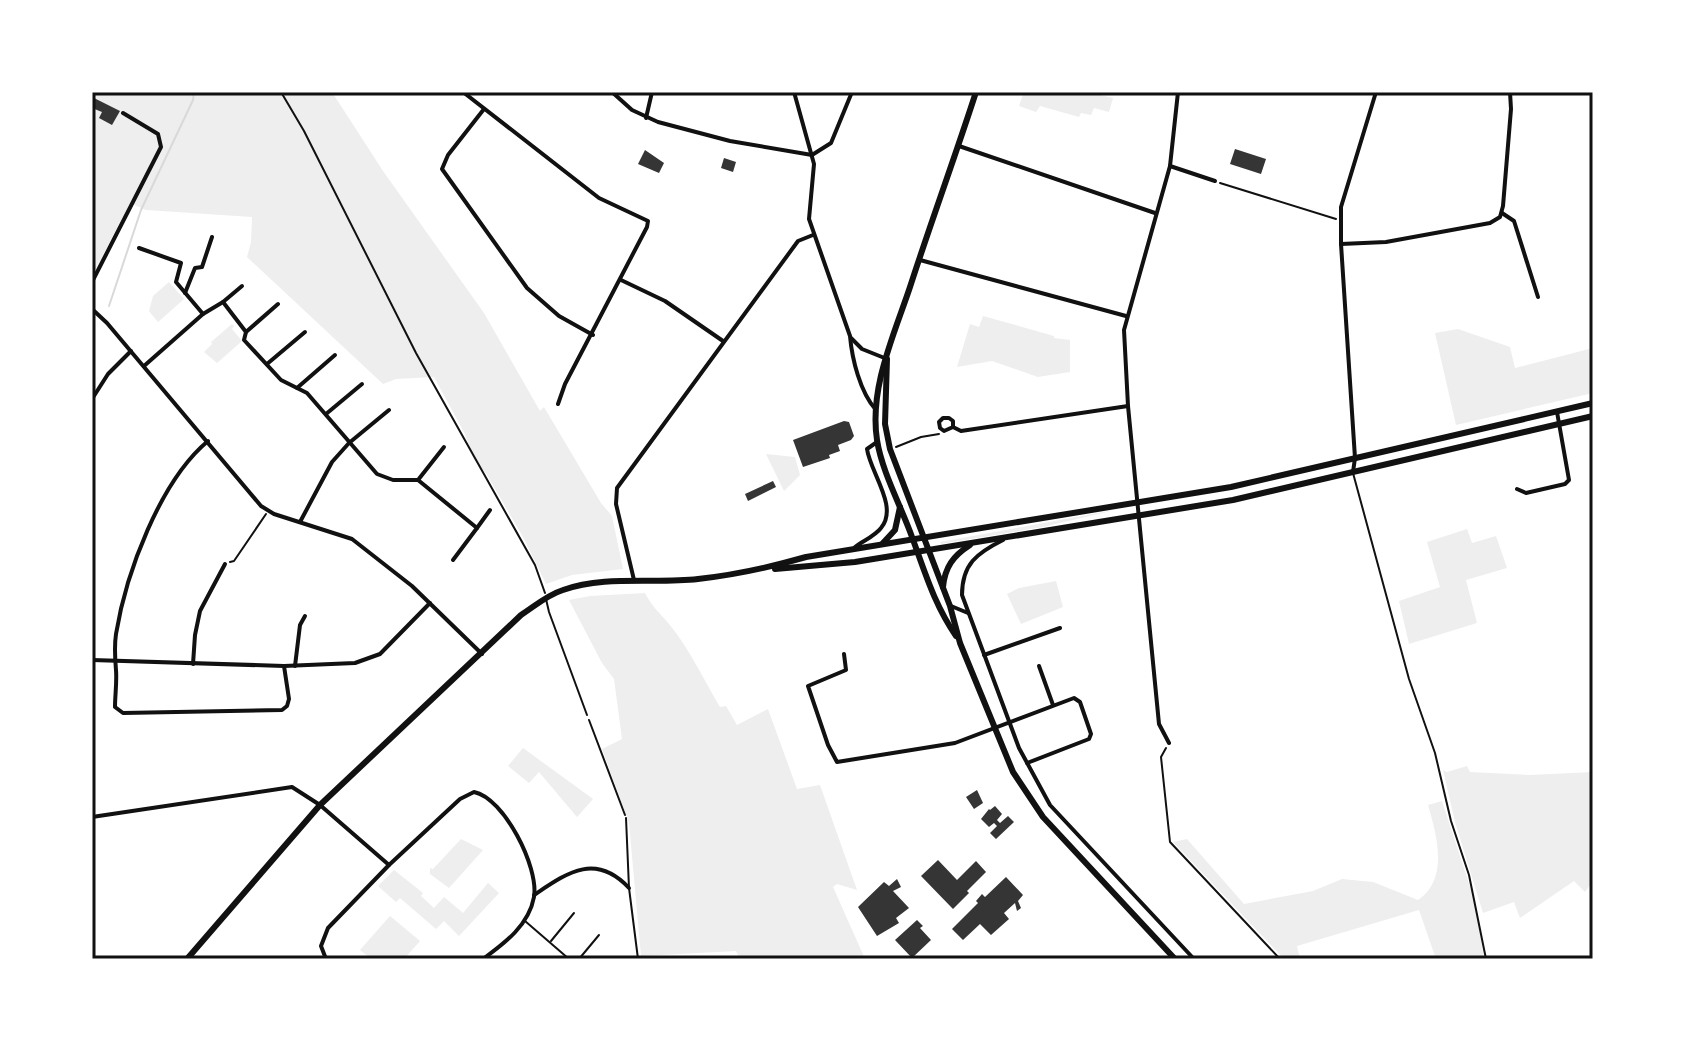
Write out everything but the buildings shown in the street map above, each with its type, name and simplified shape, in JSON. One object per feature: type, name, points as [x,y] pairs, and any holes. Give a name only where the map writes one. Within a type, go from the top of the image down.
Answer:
[{"type":"main road","points":[[960,643],[940,613],[877,442],[876,411],[878,387],[976,92]]},
{"type":"main road","points":[[887,359],[885,424],[890,449],[950,606],[960,643],[1013,772],[1043,817],[1175,959]]},
{"type":"main road","points":[[187,959],[320,805],[521,615],[546,597],[563,590],[588,584],[695,579],[763,569],[806,557],[1231,487],[1593,403]]},
{"type":"main road","points":[[763,569],[798,569],[917,552],[1233,500],[1593,416]]},
{"type":"main road","points":[[880,545],[895,530],[900,505]]},
{"type":"main road","points":[[943,591],[944,576],[950,562],[973,542]]},
{"type":"street","points":[[463,92],[599,198],[648,221],[593,335],[565,384],[558,404]]},
{"type":"street","points":[[612,92],[646,118],[730,141],[812,155],[831,143],[852,92]]},
{"type":"street","points":[[646,118],[652,92]]},
{"type":"street","points":[[794,92],[815,171],[809,205],[813,235],[850,336],[851,351],[869,402],[876,411]]},
{"type":"street","points":[[1169,743],[1159,724],[1128,406],[1124,330],[1170,166],[1178,92]]},
{"type":"street","points":[[1353,472],[1355,458],[1340,220],[1341,207],[1376,92]]},
{"type":"street","points":[[1341,244],[1386,242],[1490,223],[1502,213],[1510,92]]},
{"type":"street","points":[[484,108],[448,155],[442,169],[527,288],[559,316],[593,335]]},
{"type":"street","points":[[92,282],[161,147],[158,134],[123,113]]},
{"type":"street","points":[[959,146],[1155,213]]},
{"type":"street","points":[[1170,166],[1215,181]]},
{"type":"street","points":[[1502,213],[1514,221],[1538,297]]},
{"type":"street","points":[[631,582],[616,504],[617,488],[798,241],[813,235]]},
{"type":"street","points":[[185,293],[195,268],[202,267],[212,237]]},
{"type":"street","points":[[139,248],[181,263],[176,282],[203,314]]},
{"type":"street","points":[[919,259],[1126,316]]},
{"type":"street","points":[[621,280],[665,301],[723,341]]},
{"type":"street","points":[[144,366],[203,314],[242,286]]},
{"type":"street","points":[[223,302],[246,332]]},
{"type":"street","points":[[278,304],[246,332],[244,340],[281,380],[307,393],[383,478],[418,480],[477,528]]},
{"type":"street","points":[[92,309],[268,511],[348,536],[430,603],[482,654]]},
{"type":"street","points":[[267,364],[305,332]]},
{"type":"street","points":[[850,336],[862,349],[887,359]]},
{"type":"street","points":[[92,399],[108,374],[131,351]]},
{"type":"street","points":[[297,388],[335,355]]},
{"type":"street","points":[[326,414],[362,384]]},
{"type":"street","points":[[953,427],[942,430],[939,422],[943,418],[951,419],[953,427],[961,431],[1128,406]]},
{"type":"street","points":[[300,522],[332,462],[349,443],[389,410]]},
{"type":"street","points":[[1517,489],[1526,493],[1565,484],[1569,480],[1557,412]]},
{"type":"street","points":[[208,441],[174,483],[152,520],[137,555],[125,595],[113,661],[117,667],[115,707],[123,713],[282,710],[289,699],[284,666]]},
{"type":"street","points":[[852,550],[882,528],[886,518],[885,500],[867,449],[877,442]]},
{"type":"street","points":[[418,480],[444,447]]},
{"type":"street","points":[[453,560],[490,510]]},
{"type":"street","points":[[1007,538],[982,551],[967,566],[962,595],[1027,763],[1052,807],[1194,959]]},
{"type":"street","points":[[193,664],[200,611],[225,564]]},
{"type":"street","points":[[92,660],[284,666],[355,663],[373,659],[430,603]]},
{"type":"street","points":[[950,606],[968,613]]},
{"type":"street","points":[[295,666],[300,625],[305,616]]},
{"type":"street","points":[[984,655],[1060,628]]},
{"type":"street","points":[[844,654],[846,670],[808,686],[837,762],[955,743],[1074,698],[1080,702],[1091,734],[1089,739],[1027,763]]},
{"type":"street","points":[[1039,666],[1053,705]]},
{"type":"street","points":[[92,817],[285,786],[299,789],[389,865]]},
{"type":"street","points":[[326,959],[321,946],[328,928],[389,865],[460,799],[466,794],[480,793],[487,796],[499,810],[523,847],[534,895],[524,920],[502,945],[483,959]]},
{"type":"street","points":[[1043,817],[1052,807]]},
{"type":"street","points":[[534,895],[567,873],[587,868],[606,870],[629,888]]},
{"type":"street","points":[[1110,889],[1120,879]]},
{"type":"lane","points":[[1353,472],[1409,679],[1435,753],[1451,821],[1469,875],[1486,959]]},
{"type":"lane","points":[[546,597],[587,715]]},
{"type":"lane","points":[[626,818],[629,888],[638,959]]},
{"type":"lane","points":[[550,942],[574,913]]},
{"type":"lane","points":[[524,920],[569,959]]},
{"type":"lane","points":[[579,959],[599,935]]},
{"type":"path","points":[[281,92],[416,353],[535,565],[546,597]]},
{"type":"path","points":[[1215,181],[1340,220]]},
{"type":"path","points":[[890,449],[921,437],[940,434],[942,430]]},
{"type":"path","points":[[225,564],[234,561],[268,511]]},
{"type":"path","points":[[587,715],[626,818]]},
{"type":"path","points":[[1169,743],[1161,757],[1170,842],[1280,959]]},
{"type":"shaded area","points":[[92,92],[332,92],[383,171],[484,313],[540,411],[544,407],[601,503],[612,516],[623,569],[572,575],[546,584],[523,537],[487,475],[473,458],[465,434],[434,377],[396,379],[383,384],[247,257],[252,217],[146,210],[130,203],[92,276]]},
{"type":"shaded area","points":[[1024,92],[1101,92],[1100,95],[1113,98],[1109,112],[1094,108],[1091,115],[1081,113],[1079,117],[1040,106],[1036,112],[1019,106]]},
{"type":"shaded area","points":[[169,282],[184,299],[158,322],[149,311],[153,296]]},
{"type":"shaded area","points":[[983,316],[1070,340],[1070,372],[1038,377],[992,361],[957,367],[970,324],[979,327]]},
{"type":"shaded area","points":[[232,324],[232,329],[242,341],[217,363],[204,352]]},
{"type":"shaded area","points":[[1458,329],[1510,347],[1515,368],[1593,348],[1593,393],[1456,425],[1435,333]]},
{"type":"shaded area","points":[[766,454],[795,457],[800,475],[784,491]]},
{"type":"shaded area","points":[[1115,510],[1043,527],[940,542]]},
{"type":"shaded area","points":[[1467,529],[1472,543],[1496,536],[1507,568],[1466,580],[1477,623],[1409,644],[1399,601],[1440,587],[1427,542]]},
{"type":"shaded area","points":[[1056,581],[1063,607],[1021,624],[1007,594],[1019,588]]},
{"type":"shaded area","points":[[645,593],[683,643],[720,707],[726,706],[737,725],[768,709],[797,789],[820,785],[857,890],[837,884],[833,887],[865,959],[740,959],[736,951],[641,956],[629,823],[602,749],[622,739],[614,679],[602,663],[569,600]]},
{"type":"shaded area","points":[[523,748],[593,799],[577,817],[539,772],[529,783],[508,766]]},
{"type":"shaded area","points":[[1467,766],[1470,772],[1530,775],[1593,772],[1593,881],[1585,892],[1574,881],[1520,918],[1514,902],[1483,913],[1455,822],[1443,770],[1447,772]]},
{"type":"shaded area","points":[[1442,801],[1475,902],[1484,959],[1436,959],[1419,910],[1297,946],[1300,959],[1284,959],[1173,842],[1187,839],[1244,904],[1313,891],[1342,879],[1373,882],[1418,900],[1428,891],[1437,869],[1437,843],[1428,805]]},
{"type":"shaded area","points":[[461,839],[483,850],[449,888],[430,874],[430,868],[433,869]]},
{"type":"shaded area","points":[[394,870],[423,893],[421,896],[434,908],[444,897],[463,913],[488,883],[499,893],[459,936],[444,921],[436,929],[400,898],[396,902],[378,886]]},
{"type":"shaded area","points":[[390,916],[420,941],[404,959],[371,959],[360,950]]},
{"type":"waterway","points":[[109,306],[141,210],[194,92]]}]
